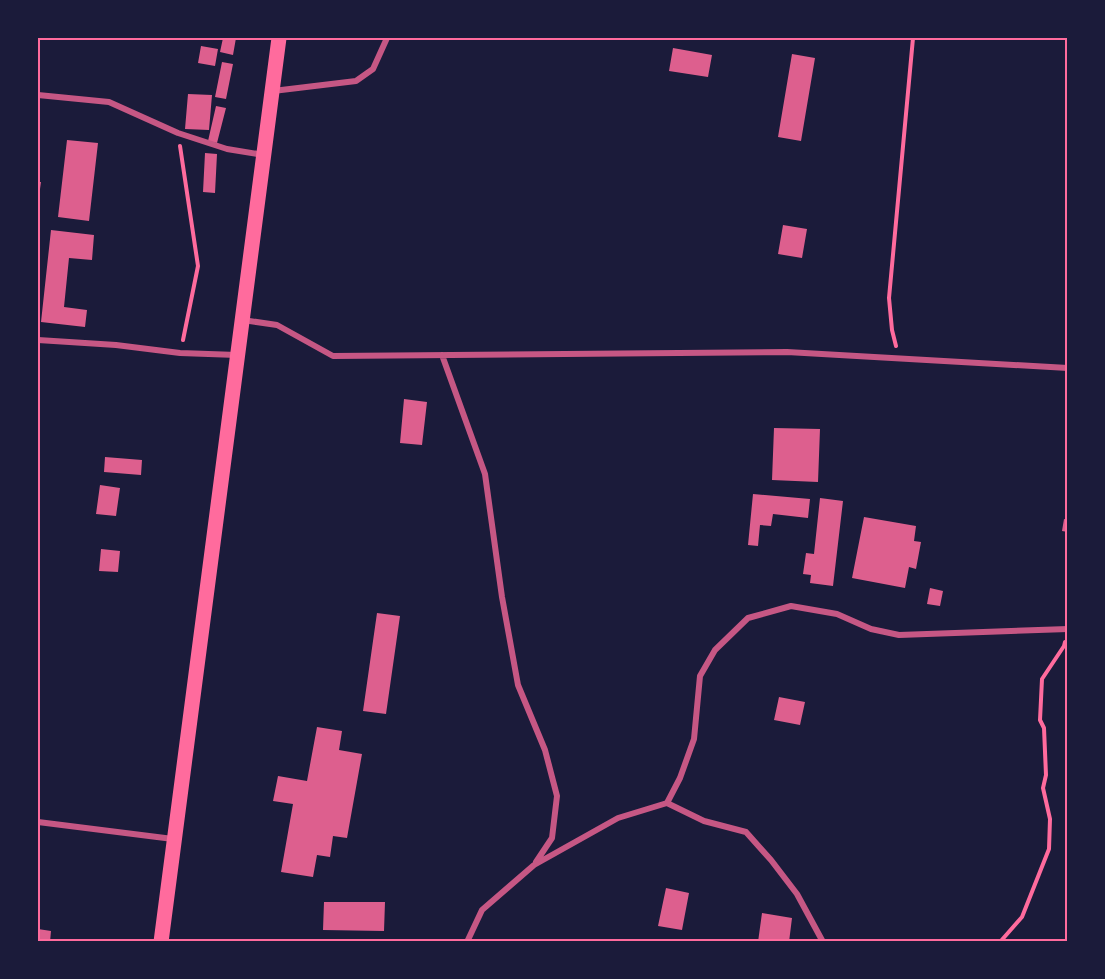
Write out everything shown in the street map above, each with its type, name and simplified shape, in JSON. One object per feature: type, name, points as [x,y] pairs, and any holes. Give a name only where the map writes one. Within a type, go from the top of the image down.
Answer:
[{"type":"main road","points":[[161,942],[279,38]]},
{"type":"street","points":[[273,91],[356,81],[373,69],[387,38]]},
{"type":"street","points":[[38,95],[110,102],[178,133],[227,148],[264,155]]},
{"type":"street","points":[[243,320],[277,325],[333,356],[787,352],[1068,368]]},
{"type":"street","points":[[38,340],[116,345],[180,353],[238,355]]},
{"type":"street","points":[[442,355],[485,474],[502,597],[518,685],[545,750],[557,796],[552,838],[534,865]]},
{"type":"street","points":[[467,942],[482,910],[534,865],[618,818],[667,802],[680,778],[694,739],[700,676],[715,650],[748,618],[791,606],[837,615],[871,629],[899,635],[1067,629]]},
{"type":"street","points":[[667,802],[704,821],[746,832],[797,894],[823,942]]},
{"type":"street","points":[[38,822],[174,840]]},
{"type":"path","points":[[899,358],[892,330],[889,298],[914,38]]},
{"type":"path","points":[[178,133],[198,266],[180,353]]},
{"type":"path","points":[[1000,942],[1022,917],[1049,849],[1050,819],[1043,788],[1046,775],[1044,728],[1040,720],[1042,680],[1064,646],[1067,629]]},
{"type":"building","points":[[223,38],[236,38],[233,55],[220,52]]},
{"type":"building","points":[[201,46],[218,49],[215,66],[198,63]]},
{"type":"building","points":[[673,48],[712,55],[708,77],[669,71]]},
{"type":"building","points":[[792,54],[815,58],[801,141],[778,137]]},
{"type":"building","points":[[222,62],[233,64],[226,99],[215,97]]},
{"type":"building","points":[[188,94],[212,95],[209,130],[185,129]]},
{"type":"building","points":[[216,106],[226,108],[217,143],[208,141]]},
{"type":"building","points":[[67,140],[98,143],[89,221],[58,217]]},
{"type":"building","points":[[205,153],[217,154],[215,193],[203,192]]},
{"type":"building","points":[[38,182],[41,182],[39,196],[38,196]]},
{"type":"building","points":[[783,225],[807,229],[802,258],[778,254]]},
{"type":"building","points":[[51,230],[94,235],[92,260],[69,258],[64,307],[87,310],[85,327],[41,322]]},
{"type":"building","points":[[404,399],[427,402],[422,445],[400,443]]},
{"type":"building","points":[[774,428],[820,429],[818,482],[772,480]]},
{"type":"building","points":[[105,457],[142,460],[141,475],[104,472]]},
{"type":"building","points":[[100,485],[120,488],[116,516],[96,514]]},
{"type":"building","points":[[753,494],[810,499],[808,518],[773,514],[771,526],[760,525],[758,546],[748,545]]},
{"type":"building","points":[[820,498],[843,501],[833,586],[810,583],[811,575],[803,574],[806,553],[814,554]]},
{"type":"building","points":[[864,517],[916,526],[914,541],[921,542],[916,569],[909,567],[905,588],[852,578]]},
{"type":"building","points":[[1064,519],[1068,520],[1068,532],[1062,531]]},
{"type":"building","points":[[101,549],[120,551],[118,572],[99,571]]},
{"type":"building","points":[[930,588],[943,591],[940,606],[927,604]]},
{"type":"building","points":[[377,613],[400,616],[386,714],[363,711]]},
{"type":"building","points":[[779,697],[805,702],[800,725],[774,720]]},
{"type":"building","points":[[317,727],[342,731],[339,750],[362,754],[347,838],[333,836],[330,857],[317,855],[313,877],[281,872],[293,804],[273,801],[278,776],[307,781]]},
{"type":"building","points":[[666,888],[689,893],[682,930],[658,926]]},
{"type":"building","points":[[324,902],[385,902],[384,931],[323,930]]},
{"type":"building","points":[[762,913],[792,918],[789,942],[758,942]]},
{"type":"building","points":[[38,929],[51,931],[50,942],[38,942]]}]
